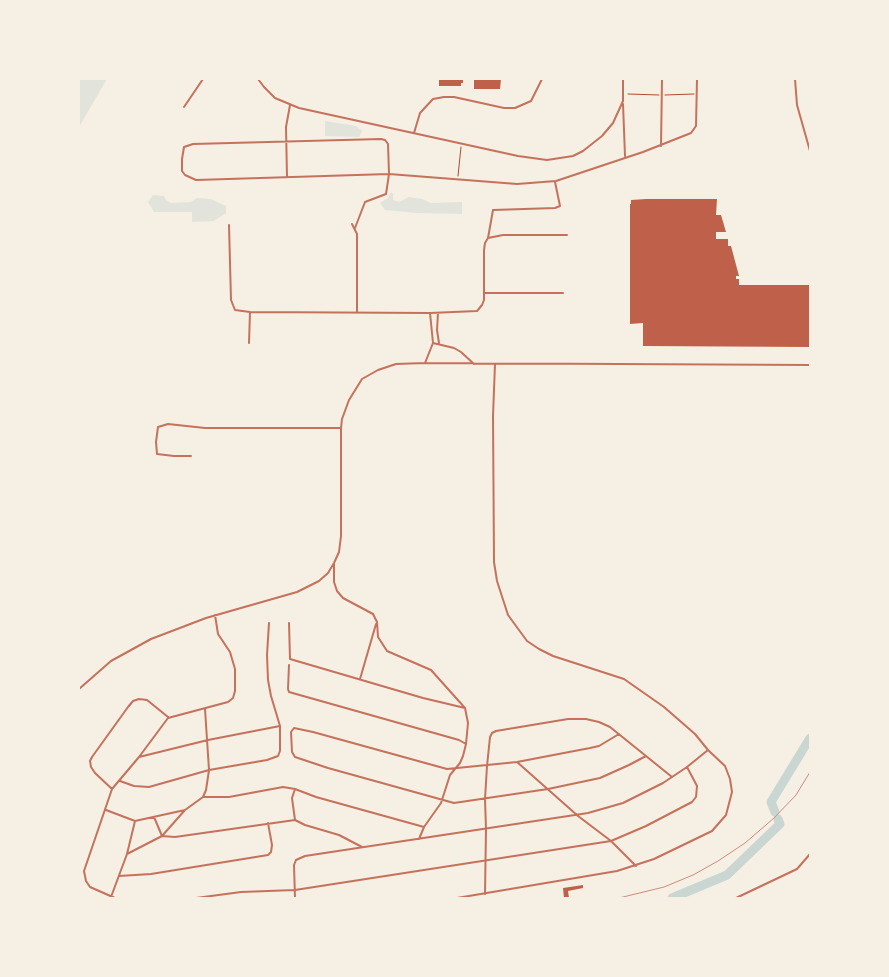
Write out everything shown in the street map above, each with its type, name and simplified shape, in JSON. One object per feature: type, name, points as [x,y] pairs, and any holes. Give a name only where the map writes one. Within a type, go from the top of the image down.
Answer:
[{"type":"street","points":[[184,107],[203,79]]},
{"type":"street","points":[[258,79],[269,93],[290,105],[318,113],[538,160],[560,159],[573,156],[595,143],[607,131],[619,112],[623,101]]},
{"type":"street","points":[[414,133],[420,112],[433,99],[454,97],[504,108],[515,108],[531,102],[542,79]]},
{"type":"street","points":[[623,79],[626,158]]},
{"type":"street","points":[[661,146],[662,79]]},
{"type":"street","points":[[357,312],[355,228],[364,202],[386,194],[389,174],[388,147],[384,140],[205,143],[186,145],[182,153],[182,171],[188,178],[201,180],[389,174],[517,184],[555,182],[661,146],[684,137],[694,130],[697,117],[697,79]]},
{"type":"street","points":[[795,79],[797,106],[810,150]]},
{"type":"street","points":[[287,177],[286,142],[290,105]]},
{"type":"street","points":[[229,225],[231,300],[235,310],[250,312],[430,313],[477,311],[482,306],[484,293],[484,250],[492,210],[555,208],[560,206],[555,182]]},
{"type":"street","points":[[352,224],[355,228]]},
{"type":"street","points":[[487,239],[502,235],[567,235]]},
{"type":"street","points":[[484,293],[564,293]]},
{"type":"street","points":[[249,344],[250,312]]},
{"type":"street","points":[[425,363],[432,343],[430,313]]},
{"type":"street","points":[[438,313],[437,330],[439,343]]},
{"type":"street","points":[[432,343],[439,343],[461,352],[474,364]]},
{"type":"street","points":[[79,690],[112,661],[151,639],[215,615],[297,592],[319,581],[334,563],[339,552],[341,536],[341,428],[344,412],[362,379],[387,366],[425,363],[810,365]]},
{"type":"street","points":[[457,898],[563,881],[636,866],[654,859],[712,831],[726,815],[730,805],[732,784],[725,766],[695,734],[664,707],[624,679],[581,666],[539,649],[527,641],[508,615],[499,588],[494,562],[493,416],[495,364]]},
{"type":"street","points":[[191,456],[157,454],[158,427],[168,424],[205,428],[341,428]]},
{"type":"street","points":[[334,563],[334,582],[337,591],[343,598],[372,613],[377,622],[378,637],[387,651],[431,670],[465,708],[468,719],[466,744],[460,763],[450,775],[441,801],[424,827],[419,839]]},
{"type":"street","points":[[115,898],[90,887],[86,881],[84,871],[112,789],[168,718],[205,709],[231,700],[234,691],[234,669],[230,652],[218,634],[215,615]]},
{"type":"street","points":[[360,678],[377,622]]},
{"type":"street","points":[[120,781],[134,786],[149,787],[209,770],[267,760],[278,756],[280,751],[280,726],[268,680],[269,623]]},
{"type":"street","points":[[289,623],[290,659],[423,698],[465,708]]},
{"type":"street","points":[[289,665],[289,692],[459,740],[466,744]]},
{"type":"street","points":[[112,789],[95,773],[91,768],[90,762],[128,706],[140,698],[147,700],[168,718]]},
{"type":"street","points":[[127,854],[162,836],[185,810],[203,797],[209,770],[205,709]]},
{"type":"street","points":[[485,894],[485,799],[492,733],[502,729],[568,719],[586,719],[610,727],[672,777]]},
{"type":"street","points":[[139,757],[208,740],[280,726]]},
{"type":"street","points":[[619,734],[599,746],[590,748],[517,762],[455,769],[441,768],[313,732],[294,728],[291,730],[292,752],[295,757],[441,801],[454,803],[548,789],[600,778],[621,770],[646,756]]},
{"type":"street","points":[[295,898],[293,873],[296,860],[305,856],[578,816],[623,803],[672,777],[708,750]]},
{"type":"street","points":[[517,762],[578,816],[611,841],[636,866]]},
{"type":"street","points":[[196,898],[241,892],[295,890],[611,841],[646,826],[692,802],[696,797],[697,786],[687,767]]},
{"type":"street","points":[[203,797],[229,797],[283,787],[424,827]]},
{"type":"street","points":[[294,789],[292,798],[295,820]]},
{"type":"street","points":[[106,810],[135,821],[185,810]]},
{"type":"street","points":[[154,817],[162,836]]},
{"type":"street","points":[[162,836],[184,837],[295,820],[313,828],[339,835],[362,847]]},
{"type":"street","points":[[111,897],[127,854],[135,821]]},
{"type":"street","points":[[119,876],[151,874],[268,855],[271,852],[272,845],[268,823]]},
{"type":"street","points":[[736,898],[797,869],[810,854]]},
{"type":"path","points":[[623,94],[697,94]]},
{"type":"path","points":[[458,179],[461,143]]},
{"type":"shaded area","points":[[79,79],[107,79],[79,127]]},
{"type":"shaded area","points":[[325,121],[356,126],[362,131],[359,137],[325,136]]},
{"type":"shaded area","points":[[390,193],[393,193],[393,200],[399,202],[409,197],[431,203],[462,202],[462,214],[385,210],[380,203],[388,198]]},
{"type":"shaded area","points":[[153,195],[164,196],[171,203],[191,202],[197,198],[211,199],[226,206],[226,213],[214,221],[192,222],[192,212],[154,212],[148,202]]},
{"type":"building","points":[[439,79],[463,79],[463,83],[461,83],[461,86],[439,86]]},
{"type":"building","points":[[474,79],[501,79],[500,89],[474,89]]},
{"type":"building","points":[[717,199],[716,215],[721,215],[726,232],[716,232],[716,239],[728,239],[728,246],[731,246],[739,276],[736,276],[736,279],[739,279],[739,285],[810,285],[810,347],[643,346],[643,323],[630,324],[630,204],[631,200]]},
{"type":"building","points":[[583,885],[583,888],[568,891],[569,898],[564,898],[563,888]]},
{"type":"waterway","points":[[775,812],[771,802],[810,738]]},
{"type":"waterway","points":[[672,898],[727,875],[780,824],[778,819]]},
{"type":"railway","points":[[619,898],[664,887],[693,875],[718,861],[745,843],[774,818],[796,795],[810,772]]}]
